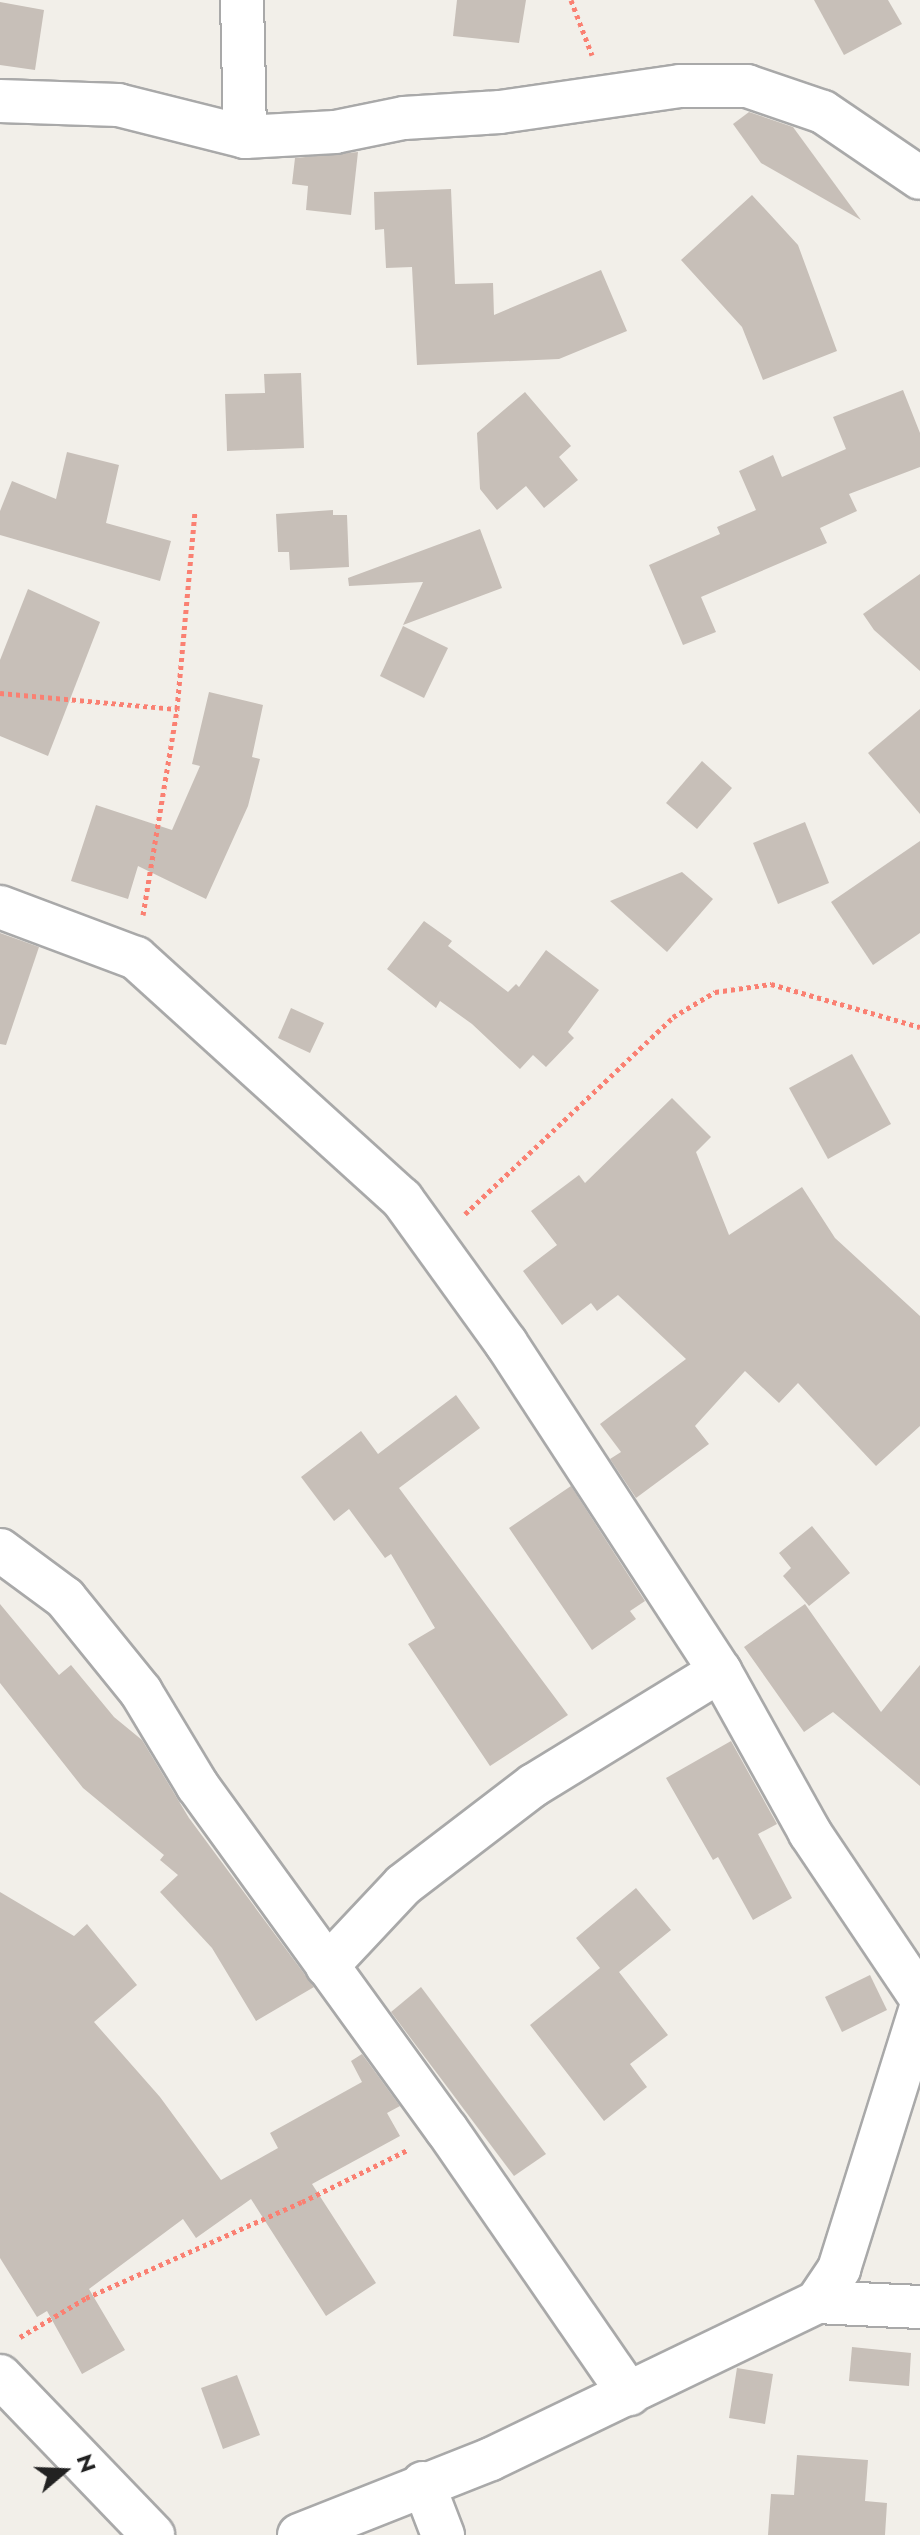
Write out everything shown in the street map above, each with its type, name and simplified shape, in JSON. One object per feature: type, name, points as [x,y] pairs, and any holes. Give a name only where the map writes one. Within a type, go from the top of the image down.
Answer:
[{"type":"street","points":[[242,0],[245,137]]},
{"type":"street","points":[[0,101],[118,105],[245,137],[335,132],[404,118],[500,112],[680,86],[747,86],[823,112],[920,178]]},
{"type":"street","points":[[0,907],[136,958],[402,1199],[515,1355],[720,1671],[810,1833],[920,1997]]},
{"type":"street","points":[[0,1550],[65,1598],[141,1692],[197,1785],[447,2130],[629,2394]]},
{"type":"street","points":[[327,1966],[403,1885],[510,1803],[720,1671]]},
{"type":"street","points":[[817,2302],[839,2269],[920,2010]]},
{"type":"street","points":[[299,2535],[423,2483],[491,2459],[817,2302],[920,2307]]},
{"type":"street","points":[[6,2359],[153,2535]]},
{"type":"street","points":[[423,2483],[443,2535]]},
{"type":"path","points":[[571,0],[580,31],[611,96]]},
{"type":"path","points":[[136,958],[177,709],[195,512]]},
{"type":"path","points":[[0,693],[177,709]]},
{"type":"path","points":[[436,1243],[673,1017],[715,992],[771,984],[920,1027]]},
{"type":"path","points":[[6,2359],[86,2298],[302,2202],[447,2130]]},
{"type":"building","points":[[457,0],[526,0],[519,43],[453,36]]},
{"type":"building","points":[[814,0],[888,0],[902,24],[844,55]]},
{"type":"building","points":[[0,2],[44,10],[35,70],[0,65]]},
{"type":"building","points":[[749,112],[793,127],[861,220],[761,163],[733,124]]},
{"type":"building","points":[[358,152],[351,215],[306,210],[308,186],[292,184],[295,158]]},
{"type":"building","points":[[451,189],[455,284],[493,283],[494,315],[601,270],[627,331],[559,359],[417,365],[412,267],[386,268],[384,229],[375,230],[374,192]]},
{"type":"building","points":[[752,195],[798,245],[837,351],[763,380],[742,327],[681,260]]},
{"type":"building","points":[[301,373],[304,448],[227,451],[225,394],[265,393],[264,374]]},
{"type":"building","points":[[903,390],[920,433],[920,467],[849,494],[857,511],[820,528],[827,543],[701,597],[716,632],[683,645],[649,565],[720,534],[717,527],[756,510],[739,471],[773,455],[782,477],[846,449],[833,417]]},
{"type":"building","points":[[525,392],[571,446],[559,457],[578,480],[544,508],[526,486],[497,510],[480,489],[477,433]]},
{"type":"building","points":[[67,452],[119,465],[106,523],[171,541],[160,581],[0,535],[0,511],[12,481],[56,499]]},
{"type":"building","points":[[333,510],[333,515],[347,515],[349,567],[290,570],[289,552],[278,552],[276,514]]},
{"type":"building","points":[[480,529],[502,588],[403,625],[423,582],[349,586],[348,578]]},
{"type":"building","points":[[920,574],[920,671],[874,630],[863,614]]},
{"type":"building","points":[[28,589],[100,622],[48,756],[0,736],[0,660]]},
{"type":"building","points":[[403,626],[448,648],[424,698],[380,676]]},
{"type":"building","points":[[209,692],[263,705],[252,757],[260,759],[248,806],[206,899],[138,866],[128,899],[71,881],[96,805],[172,830],[200,766],[192,764]]},
{"type":"building","points":[[920,709],[920,814],[868,753]]},
{"type":"building","points":[[702,761],[732,788],[697,829],[666,803]]},
{"type":"building","points":[[805,822],[829,883],[778,904],[753,843]]},
{"type":"building","points":[[920,841],[920,933],[873,965],[831,902]]},
{"type":"building","points":[[682,872],[713,899],[667,952],[610,901]]},
{"type":"building","points":[[424,921],[452,941],[448,946],[508,992],[516,984],[519,987],[546,950],[599,990],[568,1032],[574,1038],[546,1067],[533,1055],[520,1069],[472,1024],[440,1001],[436,1008],[387,969]]},
{"type":"building","points":[[0,933],[39,947],[6,1045],[0,1044]]},
{"type":"building","points":[[291,1008],[324,1023],[310,1053],[278,1038]]},
{"type":"building","points":[[852,1054],[891,1124],[828,1159],[789,1088]]},
{"type":"building","points":[[672,1098],[711,1137],[696,1152],[729,1235],[802,1187],[835,1238],[920,1316],[920,1426],[876,1466],[798,1383],[779,1403],[745,1371],[695,1426],[709,1444],[636,1498],[610,1459],[621,1452],[600,1424],[686,1359],[618,1295],[597,1311],[591,1303],[562,1325],[523,1271],[557,1245],[531,1211],[579,1175],[585,1183]]},
{"type":"building","points":[[456,1395],[480,1428],[399,1488],[568,1715],[490,1766],[408,1644],[435,1628],[391,1554],[385,1558],[349,1509],[334,1521],[301,1477],[361,1431],[378,1454]]},
{"type":"building","points":[[571,1486],[645,1601],[630,1611],[636,1619],[592,1650],[509,1528]]},
{"type":"building","points":[[812,1526],[850,1573],[809,1606],[783,1576],[791,1568],[779,1553]]},
{"type":"building","points":[[0,1604],[59,1675],[71,1665],[114,1717],[142,1740],[189,1818],[314,1987],[256,2021],[212,1948],[160,1892],[178,1875],[160,1860],[164,1855],[83,1788],[0,1683]]},
{"type":"building","points":[[805,1604],[881,1712],[920,1665],[920,1786],[833,1712],[804,1732],[744,1647]]},
{"type":"building","points":[[731,1741],[777,1824],[758,1834],[792,1898],[753,1920],[718,1857],[713,1860],[666,1778]]},
{"type":"building","points":[[636,1888],[671,1930],[619,1972],[668,2035],[630,2064],[647,2087],[604,2121],[530,2025],[600,1968],[576,1938]]},
{"type":"building","points":[[0,1892],[74,1936],[87,1924],[137,1985],[94,2022],[160,2097],[221,2180],[278,2148],[270,2133],[362,2082],[351,2061],[362,2054],[400,2106],[387,2113],[400,2136],[312,2184],[376,2283],[326,2316],[251,2199],[196,2238],[183,2219],[89,2289],[125,2350],[82,2374],[47,2311],[37,2317],[0,2258]]},
{"type":"building","points":[[870,1975],[887,2010],[842,2032],[825,1997]]},
{"type":"building","points":[[421,1987],[546,2154],[514,2176],[391,2012]]},
{"type":"building","points":[[852,2347],[911,2353],[909,2386],[849,2381]]},
{"type":"building","points":[[737,2368],[773,2374],[765,2424],[729,2418]]},
{"type":"building","points":[[237,2375],[260,2435],[223,2449],[201,2388]]},
{"type":"building","points":[[797,2455],[868,2460],[865,2501],[887,2503],[885,2535],[768,2535],[771,2494],[794,2495]]}]
